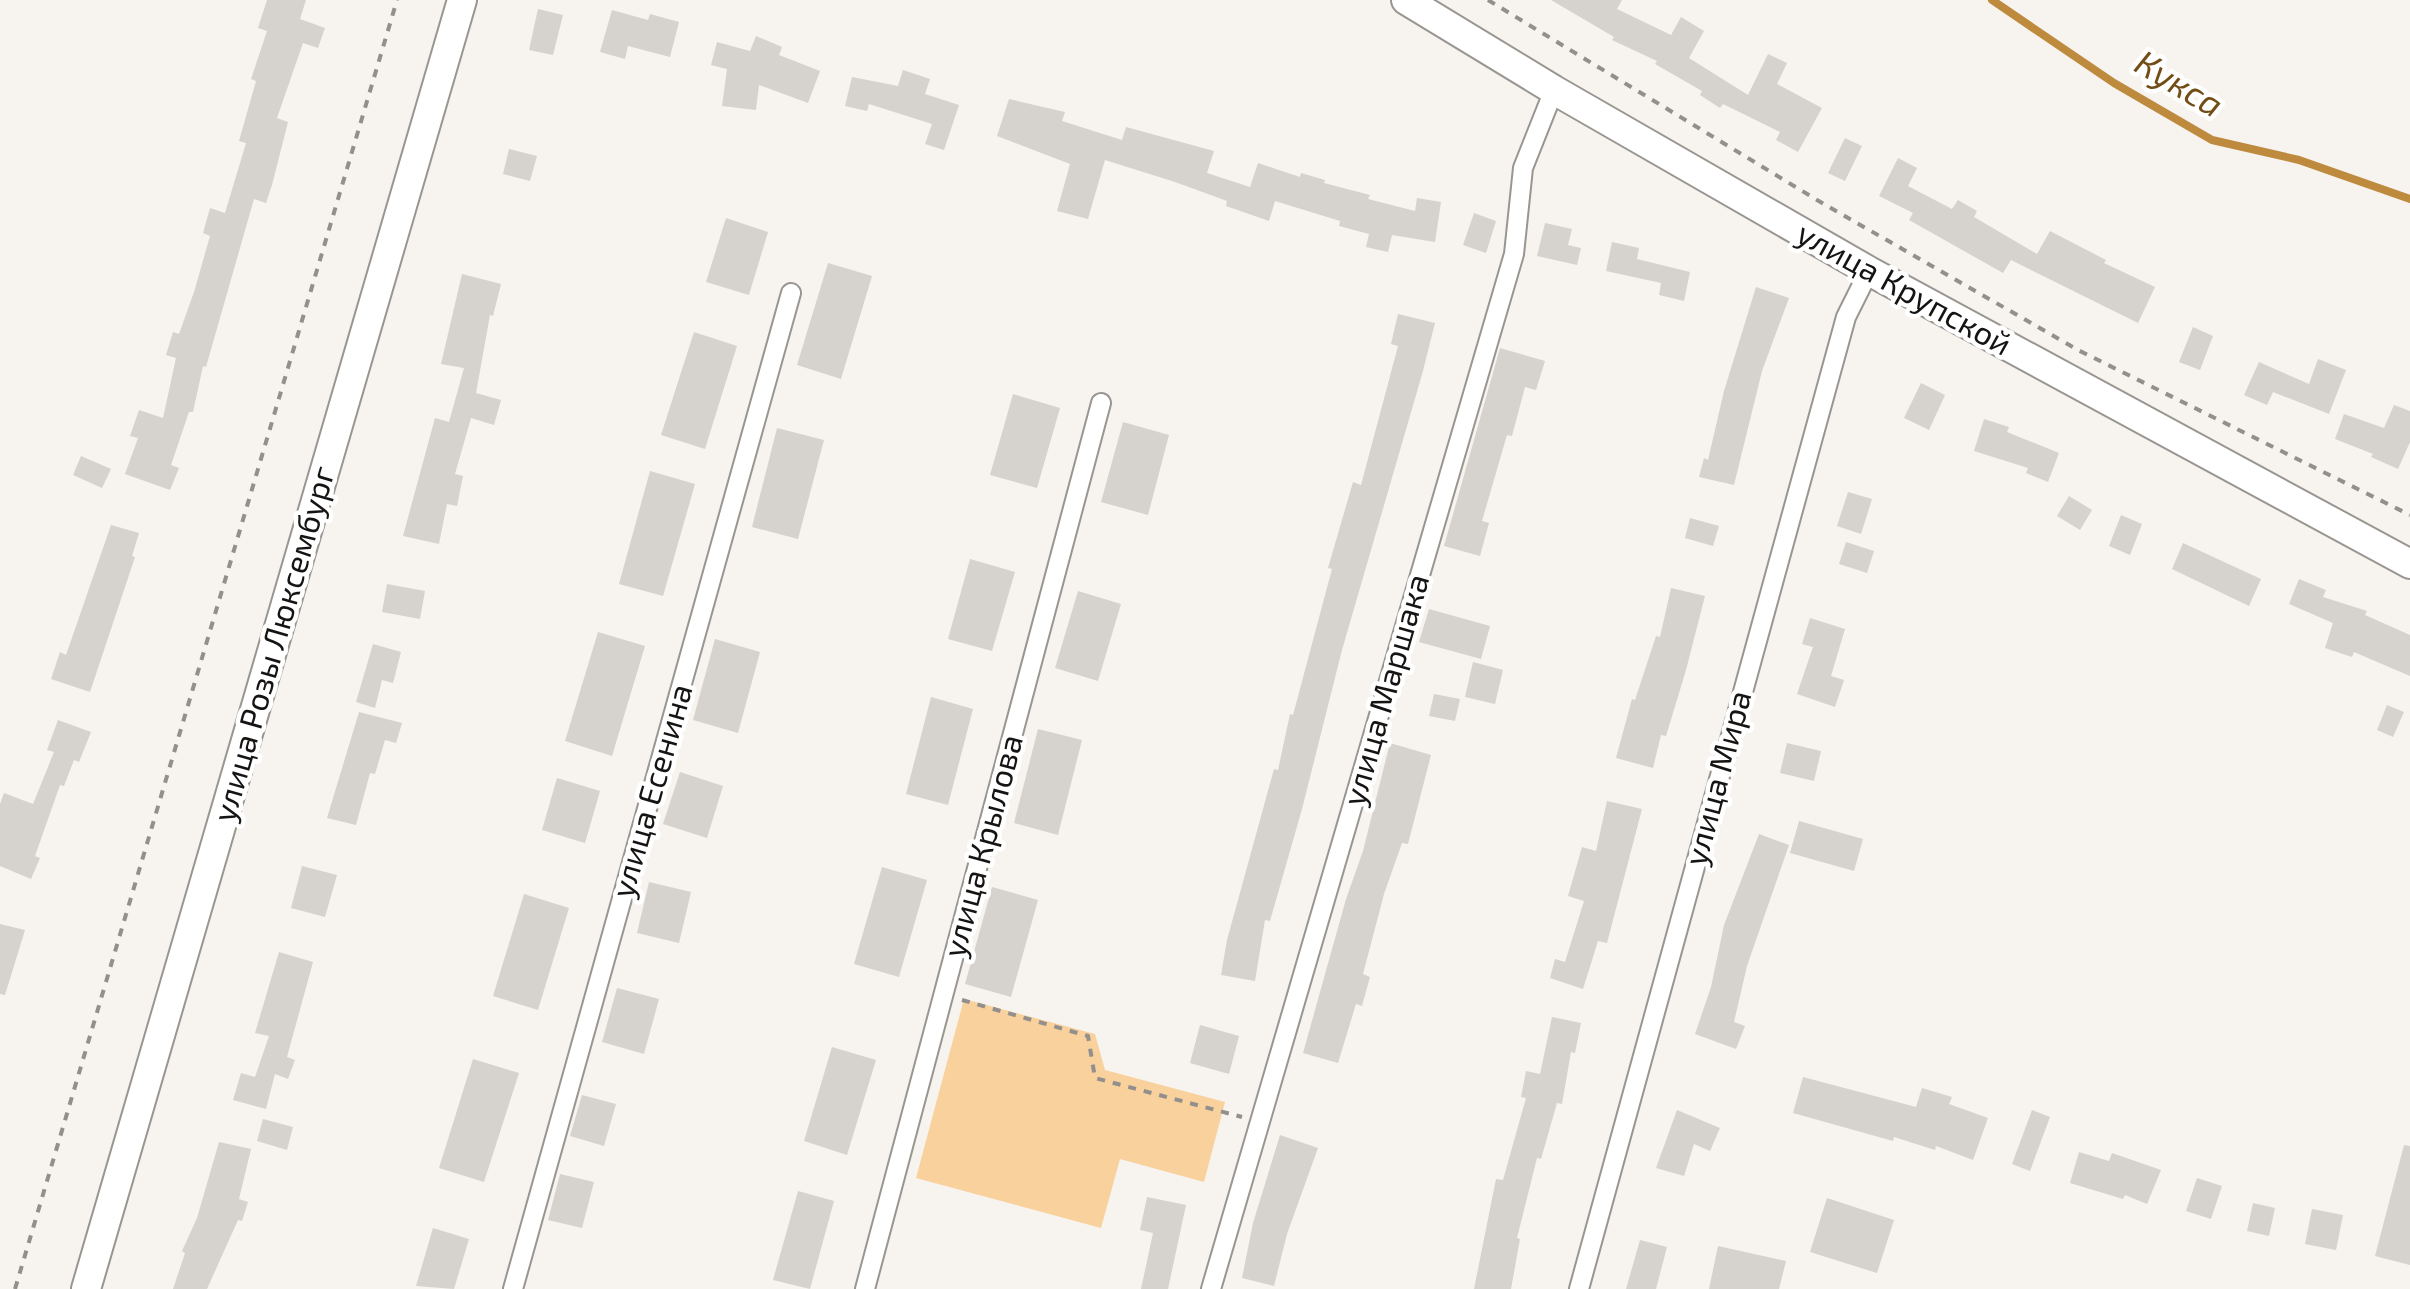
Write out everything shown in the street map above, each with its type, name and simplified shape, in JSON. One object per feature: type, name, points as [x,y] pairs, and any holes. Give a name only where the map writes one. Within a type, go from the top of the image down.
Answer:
[{"type":"street","name":"улица Розы Люксембург","points":[[86,1289],[462,0]]},
{"type":"street","name":"улица Крупской","points":[[1406,0],[1869,271],[2410,564]]},
{"type":"street","name":"улица Маршака","points":[[1211,1289],[1514,254],[1524,168],[1554,90]]},
{"type":"street","name":"улица Мира","points":[[1579,1289],[1846,317],[1869,271]]},
{"type":"street","name":"улица Есенина","points":[[512,1289],[791,293]]},
{"type":"street","name":"улица Крылова","points":[[865,1289],[1101,403]]},
{"type":"path","points":[[16,1289],[397,0]]},
{"type":"path","points":[[1488,0],[1801,190],[2078,350],[2410,515]]},
{"type":"path","points":[[943,994],[1088,1036],[1096,1078],[1260,1122]]},
{"type":"shaded area","points":[[964,999],[1095,1034],[1105,1070],[1225,1102],[1204,1182],[1120,1159],[1101,1228],[916,1178]]},
{"type":"building","points":[[267,0],[306,0],[300,19],[325,28],[318,48],[303,43],[277,118],[288,122],[272,185],[266,203],[254,199],[206,367],[203,366],[193,412],[189,412],[171,465],[179,468],[170,490],[125,474],[138,438],[130,436],[139,410],[163,418],[176,358],[166,355],[173,332],[179,334],[194,292],[210,236],[203,233],[210,208],[225,213],[246,143],[239,141],[256,81],[251,79],[267,31],[258,28]]},
{"type":"building","points":[[1551,0],[1622,0],[1617,9],[1671,35],[1681,17],[1704,31],[1689,58],[1748,95],[1768,54],[1787,63],[1777,84],[1822,108],[1798,152],[1776,140],[1780,132],[1723,104],[1720,108],[1700,95],[1702,91],[1655,64],[1657,61],[1612,40],[1614,37]]},
{"type":"building","points":[[538,9],[563,15],[553,55],[529,50]]},
{"type":"building","points":[[612,10],[648,20],[650,14],[679,22],[670,57],[628,46],[625,59],[600,52]]},
{"type":"building","points":[[756,36],[782,47],[779,55],[820,71],[808,103],[759,85],[756,110],[722,106],[727,69],[711,65],[717,42],[750,51]]},
{"type":"building","points":[[903,70],[930,79],[925,94],[959,105],[944,150],[925,144],[932,124],[869,104],[867,111],[845,106],[852,77],[898,86]]},
{"type":"building","points":[[1009,99],[1065,112],[1062,121],[1122,140],[1126,127],[1214,151],[1207,173],[1250,187],[1258,163],[1300,177],[1301,173],[1325,180],[1324,183],[1370,195],[1368,199],[1415,211],[1417,198],[1441,202],[1435,242],[1392,235],[1388,252],[1366,247],[1369,234],[1339,226],[1340,221],[1275,201],[1269,221],[1226,206],[1227,201],[1105,160],[1088,219],[1057,211],[1070,164],[997,136]]},
{"type":"building","points":[[1845,138],[1862,146],[1845,181],[1828,173]]},
{"type":"building","points":[[509,149],[537,156],[530,181],[503,174]]},
{"type":"building","points":[[1898,158],[1917,168],[1908,186],[1952,209],[1958,200],[1977,211],[1974,217],[2037,254],[2050,231],[2155,287],[2138,323],[2011,260],[2003,273],[1909,220],[1913,213],[1879,196]]},
{"type":"building","points":[[1474,213],[1496,221],[1486,253],[1463,245]]},
{"type":"building","points":[[726,218],[768,232],[749,295],[706,282]]},
{"type":"building","points":[[1545,223],[1572,229],[1568,245],[1581,248],[1577,265],[1537,256]]},
{"type":"building","points":[[1612,242],[1639,248],[1637,259],[1690,272],[1684,301],[1659,295],[1661,283],[1606,271]]},
{"type":"building","points":[[828,263],[872,276],[841,379],[797,365]]},
{"type":"building","points":[[462,274],[501,284],[493,316],[490,315],[476,393],[501,400],[494,425],[471,418],[455,474],[463,476],[457,506],[447,504],[439,544],[403,536],[435,418],[449,422],[464,368],[441,364]]},
{"type":"building","points":[[1756,287],[1789,298],[1762,371],[1734,485],[1699,477],[1704,458],[1708,460],[1724,391]]},
{"type":"building","points":[[1398,314],[1435,323],[1423,371],[1342,650],[1270,921],[1265,920],[1255,981],[1221,975],[1227,940],[1332,569],[1328,568],[1353,482],[1361,485],[1398,346],[1391,344]]},
{"type":"building","points":[[2193,327],[2213,336],[2200,370],[2179,362]]},
{"type":"building","points":[[694,332],[737,346],[705,449],[661,435]]},
{"type":"building","points":[[1500,348],[1545,361],[1536,390],[1525,387],[1512,436],[1507,435],[1482,521],[1489,523],[1480,556],[1444,546]]},
{"type":"building","points":[[2318,359],[2346,370],[2329,414],[2273,392],[2267,405],[2244,395],[2259,362],[2309,384]]},
{"type":"building","points":[[1921,383],[1945,395],[1929,430],[1904,418]]},
{"type":"building","points":[[1013,394],[1060,408],[1037,488],[990,475]]},
{"type":"building","points":[[2394,405],[2410,411],[2410,442],[2398,469],[2335,439],[2344,414],[2384,428]]},
{"type":"building","points":[[1984,419],[2009,427],[2007,432],[2059,453],[2048,482],[2026,473],[2028,468],[1974,451]]},
{"type":"building","points":[[1123,422],[1169,435],[1148,515],[1101,502]]},
{"type":"building","points":[[777,428],[824,440],[798,539],[752,527]]},
{"type":"building","points":[[81,456],[111,469],[102,488],[73,475]]},
{"type":"building","points":[[650,471],[695,484],[663,596],[619,584]]},
{"type":"building","points":[[1848,492],[1872,499],[1861,534],[1837,526]]},
{"type":"building","points":[[2069,496],[2092,510],[2080,530],[2057,516]]},
{"type":"building","points":[[2121,515],[2142,524],[2130,555],[2109,546]]},
{"type":"building","points":[[1690,518],[1719,526],[1713,546],[1685,538]]},
{"type":"building","points":[[111,525],[139,533],[132,556],[135,557],[90,692],[51,679],[60,652],[66,655]]},
{"type":"building","points":[[1846,542],[1874,551],[1867,573],[1839,564]]},
{"type":"building","points":[[2183,543],[2261,579],[2249,606],[2172,569]]},
{"type":"building","points":[[970,559],[1015,572],[992,651],[948,639]]},
{"type":"building","points":[[2299,579],[2326,590],[2323,597],[2367,611],[2365,615],[2410,635],[2410,676],[2354,652],[2352,657],[2325,648],[2333,623],[2289,604]]},
{"type":"building","points":[[387,584],[425,591],[420,619],[382,612]]},
{"type":"building","points":[[1671,588],[1705,596],[1686,670],[1653,768],[1616,758],[1632,699],[1635,700],[1656,636],[1660,637]]},
{"type":"building","points":[[1078,591],[1121,604],[1098,681],[1055,668]]},
{"type":"building","points":[[1429,609],[1490,626],[1481,659],[1419,642]]},
{"type":"building","points":[[1810,618],[1845,629],[1831,676],[1844,680],[1835,707],[1797,694],[1813,647],[1802,644]]},
{"type":"building","points":[[598,632],[645,646],[612,756],[565,741]]},
{"type":"building","points":[[715,639],[760,652],[738,733],[693,720]]},
{"type":"building","points":[[373,644],[401,652],[393,683],[382,680],[375,708],[356,702]]},
{"type":"building","points":[[1473,662],[1503,670],[1495,704],[1465,697]]},
{"type":"building","points":[[1434,694],[1460,699],[1455,721],[1429,716]]},
{"type":"building","points":[[931,697],[973,709],[948,805],[906,794]]},
{"type":"building","points":[[2387,705],[2404,712],[2393,737],[2377,730]]},
{"type":"building","points":[[359,712],[402,723],[396,743],[385,740],[375,774],[370,773],[356,825],[327,818]]},
{"type":"building","points":[[58,720],[91,732],[79,762],[74,760],[64,786],[60,785],[31,879],[0,866],[0,804],[4,793],[33,804],[54,752],[47,750]]},
{"type":"building","points":[[1038,729],[1082,740],[1058,835],[1014,823]]},
{"type":"building","points":[[1390,743],[1431,755],[1408,844],[1402,843],[1384,894],[1363,974],[1370,977],[1362,1006],[1356,1004],[1338,1063],[1303,1053],[1363,851]]},
{"type":"building","points":[[1787,743],[1821,751],[1814,781],[1780,773]]},
{"type":"building","points":[[680,772],[723,786],[707,838],[663,824]]},
{"type":"building","points":[[557,778],[600,791],[585,843],[542,830]]},
{"type":"building","points":[[1607,801],[1642,809],[1607,943],[1598,941],[1583,989],[1550,978],[1555,959],[1565,962],[1584,901],[1568,896],[1582,847],[1596,851]]},
{"type":"building","points":[[1799,821],[1863,839],[1854,871],[1790,853]]},
{"type":"building","points":[[1759,834],[1789,845],[1747,966],[1734,1022],[1745,1026],[1736,1049],[1695,1034],[1711,987],[1724,925]]},
{"type":"building","points":[[302,866],[337,875],[325,917],[291,908]]},
{"type":"building","points":[[882,867],[927,880],[899,977],[854,964]]},
{"type":"building","points":[[649,882],[691,892],[679,943],[637,933]]},
{"type":"building","points":[[992,887],[1038,900],[1011,997],[965,984]]},
{"type":"building","points":[[524,894],[569,908],[538,1010],[493,996]]},
{"type":"building","points":[[0,924],[25,930],[5,995],[0,994]]},
{"type":"building","points":[[279,952],[313,962],[287,1057],[295,1060],[288,1079],[275,1074],[266,1109],[233,1100],[241,1073],[255,1077],[269,1036],[255,1033]]},
{"type":"building","points":[[617,988],[659,999],[644,1054],[602,1042]]},
{"type":"building","points":[[1552,1017],[1581,1023],[1575,1053],[1571,1052],[1562,1104],[1557,1103],[1541,1159],[1537,1158],[1517,1238],[1520,1239],[1511,1289],[1474,1289],[1496,1179],[1503,1180],[1526,1098],[1521,1097],[1526,1071],[1540,1074]]},
{"type":"building","points":[[1200,1025],[1239,1036],[1229,1074],[1190,1063]]},
{"type":"building","points":[[832,1047],[876,1060],[847,1155],[804,1141]]},
{"type":"building","points":[[473,1059],[519,1073],[484,1182],[439,1168]]},
{"type":"building","points":[[1803,1077],[1916,1107],[1922,1088],[1952,1097],[1949,1104],[1988,1118],[1973,1160],[1936,1146],[1935,1150],[1894,1137],[1893,1141],[1793,1113]]},
{"type":"building","points":[[582,1095],[616,1104],[604,1146],[570,1136]]},
{"type":"building","points":[[1677,1110],[1720,1128],[1710,1151],[1694,1144],[1684,1176],[1656,1168]]},
{"type":"building","points":[[2032,1110],[2050,1117],[2030,1171],[2012,1164]]},
{"type":"building","points":[[263,1119],[293,1127],[287,1150],[257,1141]]},
{"type":"building","points":[[1280,1135],[1318,1148],[1287,1234],[1274,1286],[1242,1278],[1253,1223]]},
{"type":"building","points":[[219,1142],[251,1149],[239,1199],[248,1202],[207,1289],[173,1289],[185,1253],[182,1251],[197,1218]]},
{"type":"building","points":[[2404,1145],[2410,1146],[2410,1265],[2375,1256]]},
{"type":"building","points":[[2079,1152],[2109,1161],[2112,1153],[2161,1170],[2147,1204],[2070,1183]]},
{"type":"building","points":[[560,1174],[594,1182],[582,1228],[548,1220]]},
{"type":"building","points":[[2197,1178],[2222,1186],[2211,1219],[2186,1211]]},
{"type":"building","points":[[798,1191],[834,1201],[810,1289],[773,1280]]},
{"type":"building","points":[[1147,1197],[1186,1205],[1168,1289],[1141,1289],[1153,1233],[1140,1230]]},
{"type":"building","points":[[1827,1198],[1894,1220],[1877,1273],[1810,1252]]},
{"type":"building","points":[[2253,1203],[2275,1208],[2269,1236],[2247,1231]]},
{"type":"building","points":[[2312,1209],[2343,1215],[2336,1250],[2305,1244]]},
{"type":"building","points":[[433,1228],[469,1239],[454,1289],[416,1286]]},
{"type":"building","points":[[1640,1240],[1667,1247],[1656,1289],[1626,1289]]},
{"type":"building","points":[[1718,1246],[1786,1261],[1779,1289],[1709,1289]]},
{"type":"waterway","name":"Кукса","points":[[1992,0],[2114,83],[2212,140],[2299,160],[2410,199]]}]
